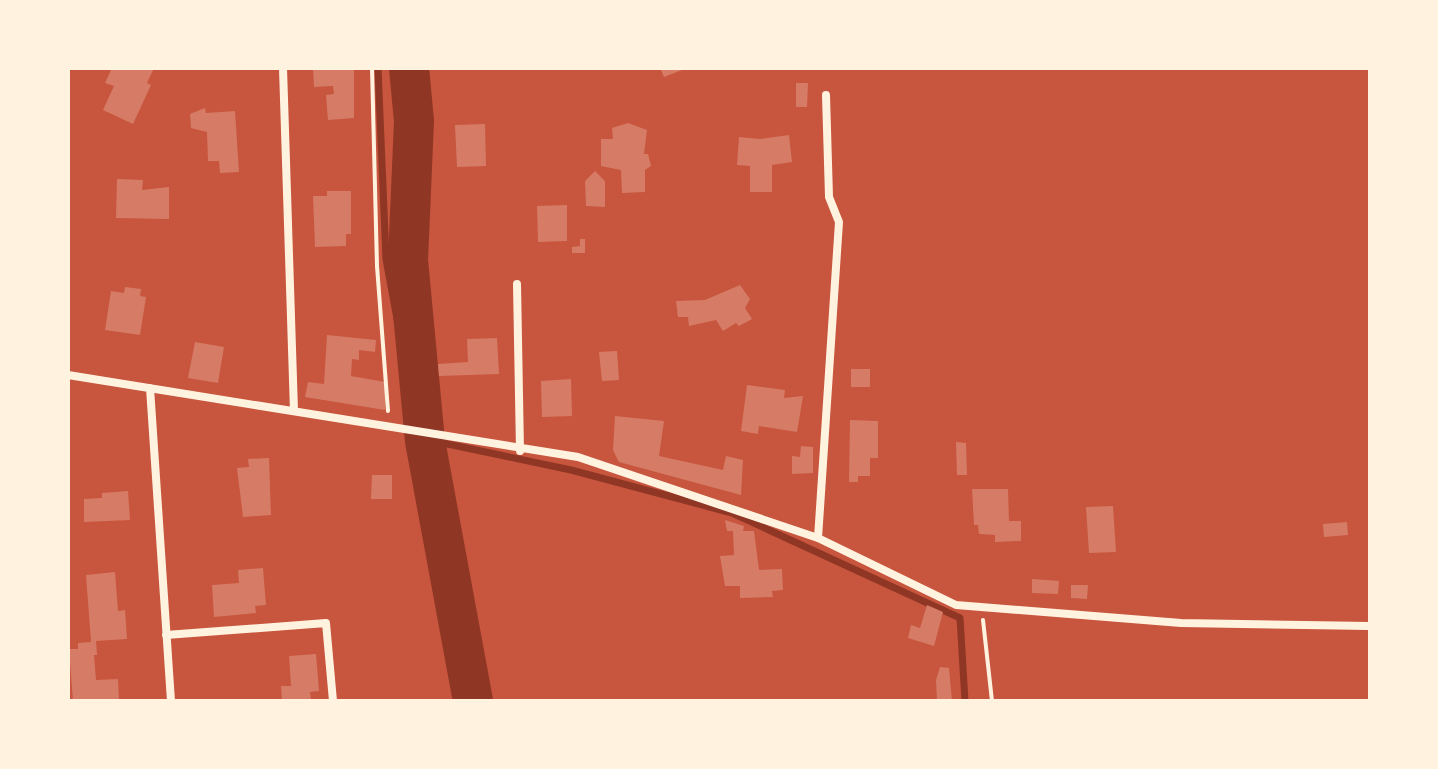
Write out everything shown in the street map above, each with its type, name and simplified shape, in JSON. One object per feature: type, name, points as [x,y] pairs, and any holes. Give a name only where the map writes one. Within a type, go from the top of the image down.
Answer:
[{"type":"street","points":[[283,68],[294,411]]},
{"type":"street","points":[[818,538],[839,222],[829,197],[826,95]]},
{"type":"street","points":[[517,284],[520,451]]},
{"type":"street","points":[[68,375],[441,434],[520,451],[578,457],[818,538],[956,605],[1181,623],[1370,626]]},
{"type":"street","points":[[150,388],[171,701]]},
{"type":"street","points":[[166,635],[326,623],[333,701]]},
{"type":"path","points":[[372,68],[377,266],[393,426]]},
{"type":"path","points":[[982,607],[992,701]]},
{"type":"building","points":[[112,68],[154,68],[147,83],[151,85],[133,124],[103,110],[114,86],[105,83]]},
{"type":"building","points":[[313,68],[354,68],[354,118],[328,120],[326,95],[334,94],[333,86],[314,87]]},
{"type":"building","points":[[660,68],[681,68],[682,70],[664,77]]},
{"type":"building","points":[[796,83],[808,83],[807,107],[796,107]]},
{"type":"building","points":[[205,108],[206,113],[235,111],[239,172],[220,173],[219,161],[208,161],[207,132],[191,128],[190,114]]},
{"type":"building","points":[[628,123],[647,130],[644,154],[648,154],[651,166],[645,170],[645,192],[622,193],[621,170],[601,166],[601,139],[613,139],[612,128]]},
{"type":"building","points":[[485,124],[486,166],[457,167],[455,125]]},
{"type":"building","points":[[789,135],[792,162],[772,165],[772,192],[750,192],[750,166],[737,165],[739,137],[760,139]]},
{"type":"building","points":[[595,171],[605,181],[605,207],[586,206],[585,181]]},
{"type":"building","points":[[117,179],[143,180],[142,190],[169,187],[169,219],[116,218]]},
{"type":"building","points":[[327,191],[351,191],[351,234],[346,234],[346,246],[315,247],[313,196],[327,196]]},
{"type":"building","points":[[567,205],[567,241],[538,242],[537,206]]},
{"type":"building","points":[[580,239],[585,239],[585,253],[572,253],[572,247],[580,246]]},
{"type":"building","points":[[740,285],[750,299],[745,308],[752,319],[739,326],[736,323],[723,331],[716,320],[689,326],[688,317],[678,317],[676,301],[705,300]]},
{"type":"building","points":[[125,287],[141,289],[140,296],[146,297],[140,335],[105,330],[111,291],[124,293]]},
{"type":"building","points":[[327,335],[376,340],[375,352],[359,350],[359,360],[352,359],[351,376],[385,382],[385,410],[305,397],[308,382],[324,384]]},
{"type":"building","points":[[497,338],[499,374],[439,376],[438,364],[468,362],[467,339]]},
{"type":"building","points":[[195,342],[224,347],[218,383],[188,378]]},
{"type":"building","points":[[617,351],[619,380],[602,381],[599,352]]},
{"type":"building","points":[[851,369],[870,369],[870,387],[851,387]]},
{"type":"building","points":[[571,379],[572,416],[542,417],[541,381]]},
{"type":"building","points":[[747,385],[785,390],[784,398],[803,396],[797,432],[759,426],[758,434],[741,431]]},
{"type":"building","points":[[615,416],[664,421],[659,456],[723,470],[726,456],[743,460],[741,495],[619,462],[613,450]]},
{"type":"building","points":[[850,420],[878,421],[878,458],[870,458],[870,476],[858,476],[858,482],[849,482]]},
{"type":"building","points":[[956,442],[966,443],[967,475],[957,475]]},
{"type":"building","points":[[801,446],[813,447],[813,473],[792,474],[792,456],[800,457]]},
{"type":"building","points":[[269,458],[271,515],[243,517],[237,468],[249,467],[248,459]]},
{"type":"building","points":[[372,475],[392,475],[392,499],[371,499]]},
{"type":"building","points":[[972,489],[1008,489],[1009,521],[1021,521],[1021,541],[995,542],[995,535],[979,534],[978,525],[974,525]]},
{"type":"building","points":[[128,491],[130,520],[84,522],[84,499],[102,498],[102,493]]},
{"type":"building","points":[[1113,506],[1116,552],[1089,553],[1086,507]]},
{"type":"building","points":[[725,520],[744,526],[743,531],[754,531],[759,570],[782,569],[783,590],[772,591],[773,597],[740,598],[740,586],[725,586],[720,556],[734,555],[733,531],[727,531]]},
{"type":"building","points":[[1347,522],[1348,535],[1324,537],[1323,524]]},
{"type":"building","points":[[263,568],[266,605],[255,606],[256,613],[214,617],[212,585],[239,583],[238,570]]},
{"type":"building","points":[[115,572],[118,611],[125,610],[127,639],[96,641],[97,655],[94,655],[96,680],[118,679],[119,701],[73,701],[69,649],[78,649],[78,643],[91,642],[86,575]]},
{"type":"building","points":[[1032,579],[1059,581],[1058,594],[1032,593]]},
{"type":"building","points":[[1071,585],[1088,585],[1087,599],[1071,598]]},
{"type":"building","points":[[927,605],[943,612],[934,646],[908,638],[911,625],[920,628]]},
{"type":"building","points":[[316,654],[319,691],[310,692],[311,701],[282,701],[281,686],[291,686],[289,656]]},
{"type":"building","points":[[940,667],[949,668],[952,701],[937,701],[936,680]]},
{"type":"waterway","points":[[378,68],[386,259],[419,438],[571,470],[732,513],[960,618],[965,701]]},
{"type":"waterway","points":[[409,68],[414,121],[408,260],[425,441],[473,701]]}]
